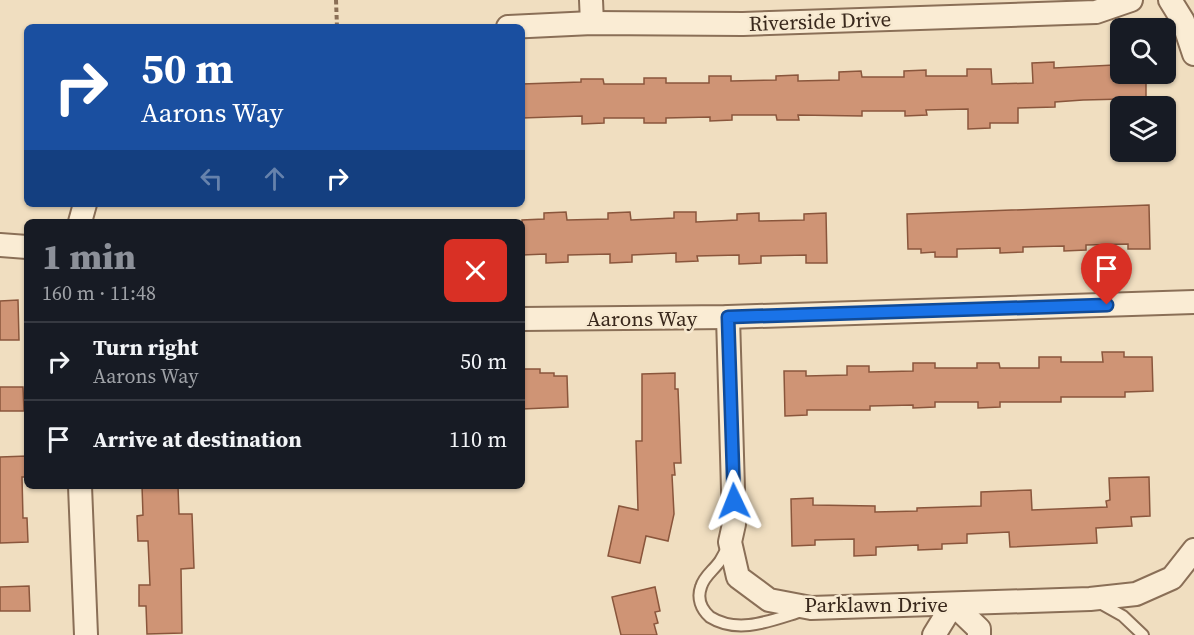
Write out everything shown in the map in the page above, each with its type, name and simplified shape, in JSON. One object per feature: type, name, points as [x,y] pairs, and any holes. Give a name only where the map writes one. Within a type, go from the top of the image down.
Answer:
[{"type":"street","points":[[591,0],[592,23]]},
{"type":"street","name":"Riverside Drive","points":[[525,26],[592,23],[743,24],[900,9],[1096,12],[1131,0]]},
{"type":"street","points":[[1170,0],[1183,21],[1194,54]]},
{"type":"street","points":[[0,245],[24,247]]},
{"type":"street","name":"Aarons Way","points":[[525,319],[728,317],[1194,302]]},
{"type":"street","name":"Parklawn Drive","points":[[728,317],[734,524],[730,542],[738,578],[769,600],[810,608],[1090,599],[1136,594],[1172,578],[1194,550]]},
{"type":"street","points":[[80,489],[86,635]]},
{"type":"street","points":[[934,635],[953,604],[979,629],[979,635]]},
{"type":"lane","points":[[730,542],[719,563],[705,578],[700,590],[700,602],[706,613],[716,622],[751,629],[810,608]]},
{"type":"lane","points":[[1090,599],[1109,606],[1143,635]]},
{"type":"path","points":[[336,0],[337,24]]},
{"type":"building","points":[[1054,62],[1054,68],[1110,65],[1110,84],[1146,84],[1146,96],[1110,96],[1110,99],[1055,102],[1055,107],[1018,108],[1018,123],[990,123],[990,128],[968,129],[968,109],[926,110],[927,115],[905,116],[905,111],[862,111],[862,116],[798,115],[799,120],[777,120],[776,115],[732,115],[732,120],[710,121],[710,117],[666,118],[666,123],[644,123],[644,118],[604,118],[604,123],[582,124],[582,116],[525,118],[525,84],[581,82],[581,79],[603,79],[604,84],[644,84],[644,78],[666,78],[666,83],[709,83],[709,76],[731,76],[731,81],[776,80],[776,76],[798,75],[798,81],[839,80],[839,72],[861,71],[862,77],[904,77],[904,71],[926,70],[926,76],[967,76],[967,69],[991,69],[992,84],[1033,83],[1032,63]]},
{"type":"building","points":[[1149,205],[1150,249],[1128,249],[1128,244],[1086,245],[1086,250],[1064,251],[1064,246],[1023,247],[1023,252],[1000,253],[1000,248],[957,249],[957,257],[935,257],[935,252],[921,253],[921,249],[908,249],[907,214]]},
{"type":"building","points":[[566,212],[567,220],[608,219],[608,213],[630,212],[631,220],[674,218],[674,212],[696,212],[696,222],[737,220],[737,214],[759,213],[759,221],[804,220],[804,214],[826,213],[827,263],[806,263],[806,255],[761,256],[761,263],[739,264],[739,255],[697,256],[698,261],[676,262],[676,253],[632,255],[632,262],[610,263],[610,254],[568,255],[568,262],[546,263],[546,254],[525,255],[525,220],[544,219],[544,213]]},
{"type":"building","points":[[18,300],[19,340],[0,340],[0,301]]},
{"type":"building","points":[[1102,352],[1124,352],[1124,357],[1152,357],[1153,391],[1125,392],[1125,397],[1061,397],[1061,402],[1000,402],[1000,407],[978,408],[978,402],[935,402],[935,407],[870,406],[870,410],[807,410],[807,415],[785,416],[784,371],[806,371],[806,376],[847,375],[847,366],[869,366],[869,372],[913,371],[913,363],[935,363],[935,368],[977,368],[977,363],[999,363],[1000,368],[1039,368],[1039,357],[1061,357],[1061,362],[1103,362]]},
{"type":"building","points":[[525,369],[540,369],[540,373],[567,376],[568,407],[525,409]]},
{"type":"building","points":[[675,373],[675,389],[678,389],[681,463],[674,463],[675,475],[672,475],[674,514],[668,541],[646,536],[640,563],[608,556],[619,506],[638,510],[636,441],[642,441],[642,374]]},
{"type":"building","points":[[0,387],[23,387],[24,411],[0,411]]},
{"type":"building","points":[[24,456],[23,518],[27,518],[28,542],[0,543],[0,457]]},
{"type":"building","points":[[1149,477],[1150,516],[1131,517],[1132,526],[1096,528],[1097,543],[1010,547],[1009,532],[967,534],[967,543],[942,544],[942,549],[918,550],[918,545],[876,547],[876,555],[854,556],[854,539],[815,540],[815,545],[792,546],[791,499],[813,498],[813,505],[875,506],[875,512],[917,511],[917,508],[981,506],[981,492],[1031,490],[1032,510],[1107,507],[1106,501],[1110,500],[1109,478]]},
{"type":"building","points":[[142,489],[178,489],[179,514],[192,514],[194,568],[181,569],[182,633],[147,634],[146,606],[139,606],[139,585],[150,585],[148,541],[138,541],[137,516],[143,515]]},
{"type":"building","points":[[29,586],[30,611],[0,611],[0,587]]},
{"type":"building","points":[[655,587],[660,611],[655,612],[658,623],[654,624],[657,635],[621,635],[612,597]]},
{"type":"route","points":[[734,501],[728,317],[1107,305]]}]
